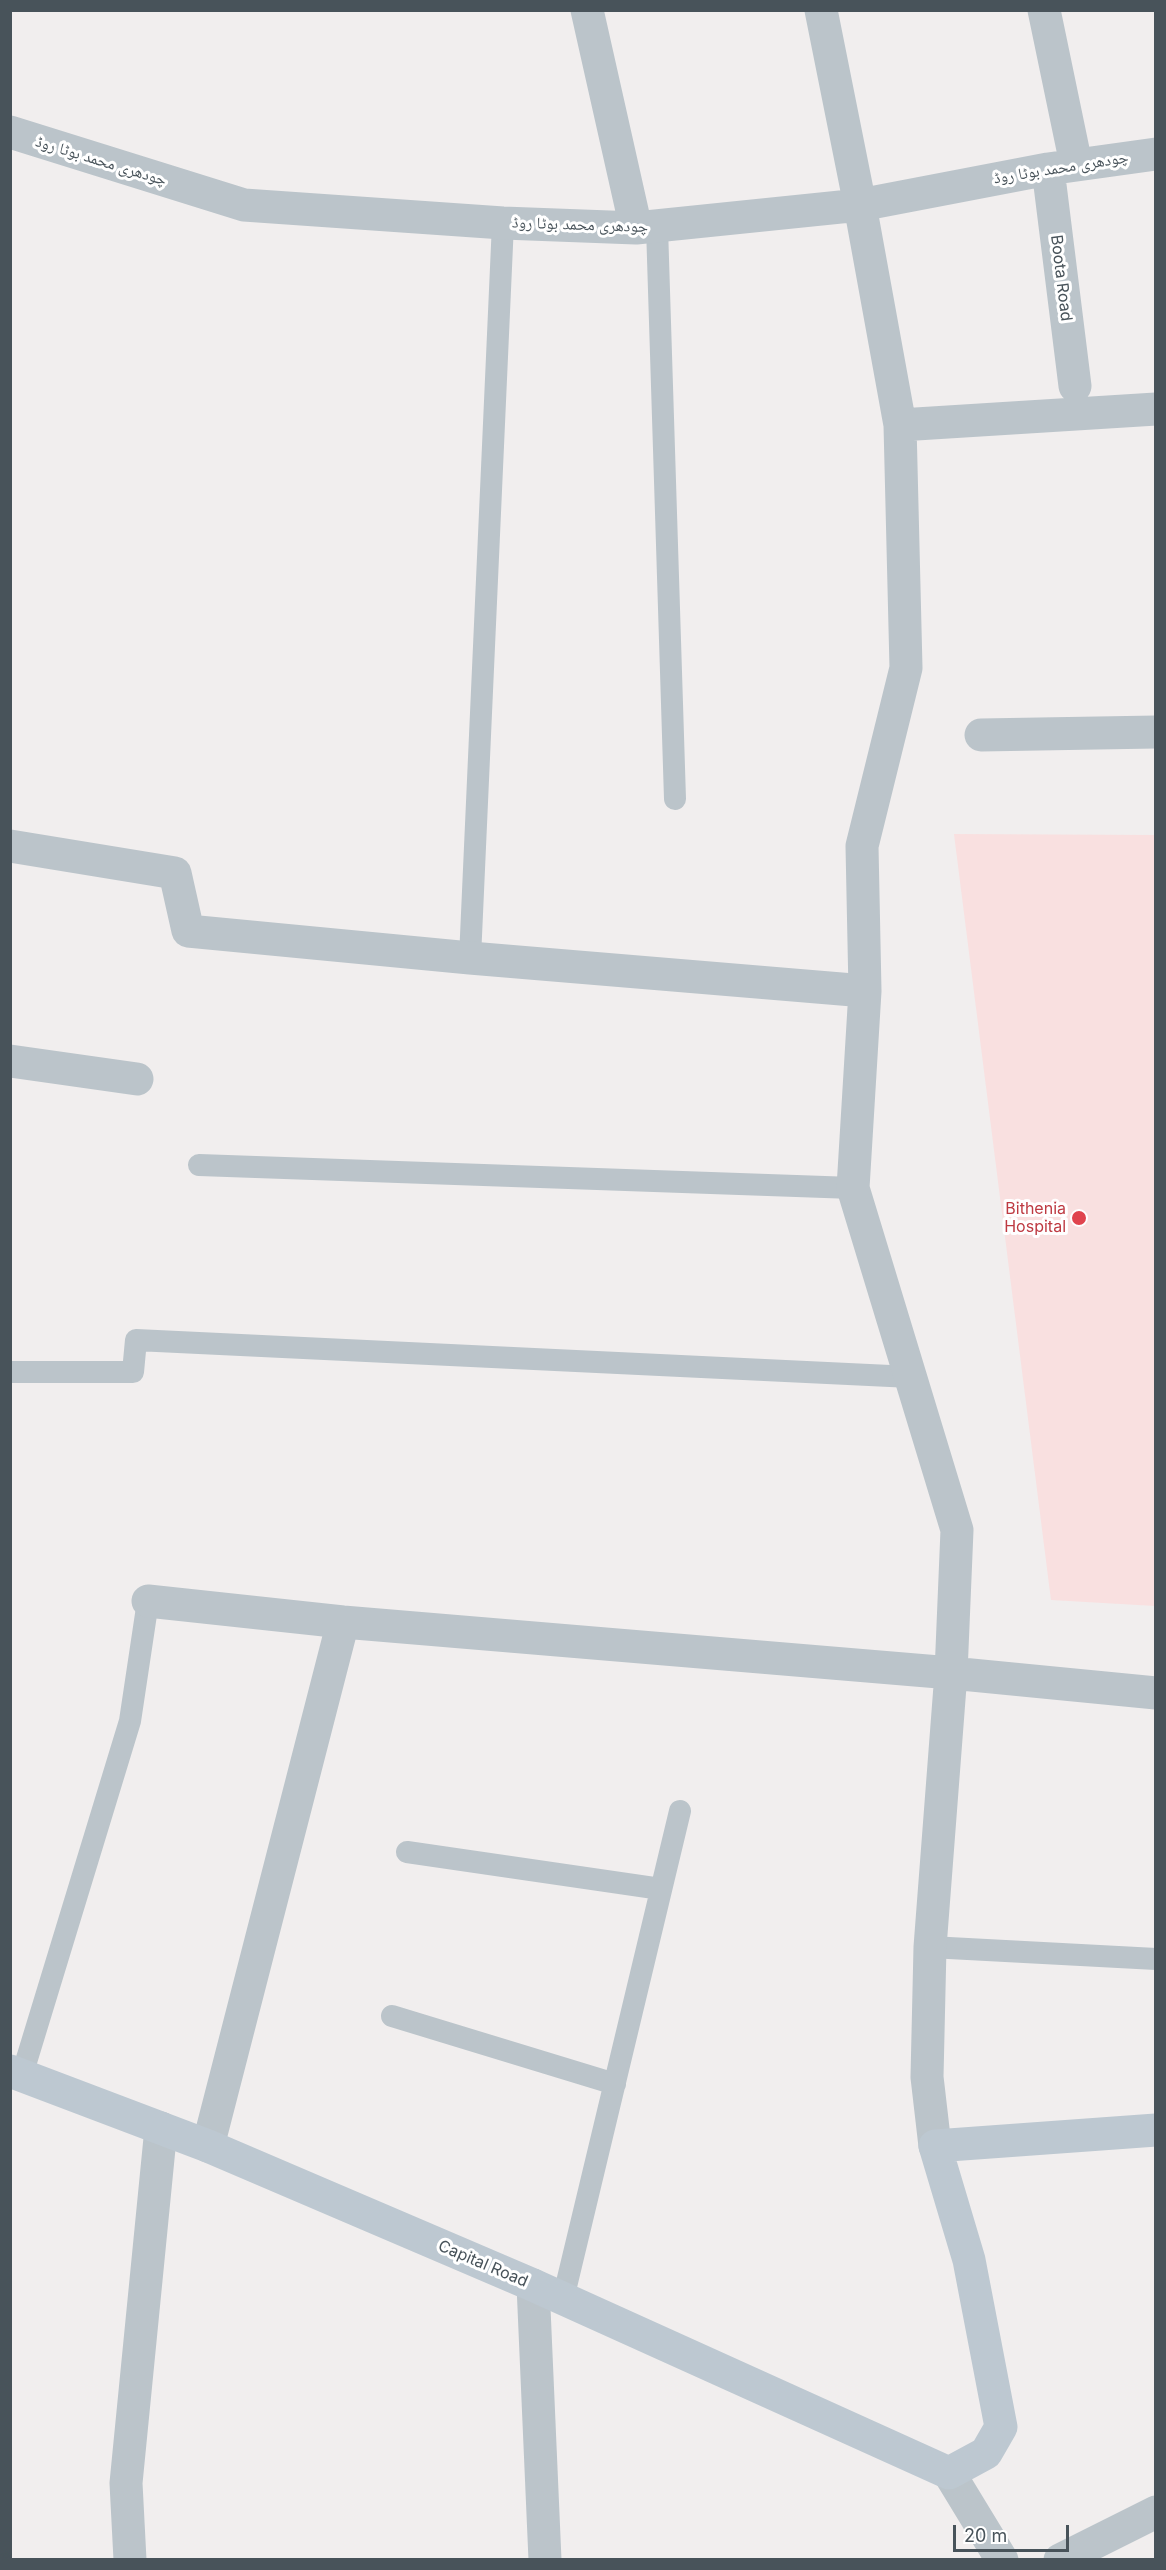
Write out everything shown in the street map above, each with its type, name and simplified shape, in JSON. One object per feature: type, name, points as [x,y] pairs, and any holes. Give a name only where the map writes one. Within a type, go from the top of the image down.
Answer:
[{"type":"street","points":[[587,10],[646,228]]},
{"type":"street","points":[[821,10],[860,205],[900,425],[906,668],[862,846],[865,991],[853,1188],[957,1530],[951,1673],[930,1947],[927,2077],[935,2146],[969,2260],[1001,2427],[986,2453],[949,2472],[1002,2559]]},
{"type":"street","name":"Boota Road","points":[[1044,10],[1062,166],[1075,387]]},
{"type":"street","name":"چودھری محمد بوٹا روڈ","points":[[10,132],[244,205],[503,223],[646,228],[860,205],[1062,166],[1155,154]]},
{"type":"street","points":[[900,425],[1155,408]]},
{"type":"street","points":[[981,735],[1155,732]]},
{"type":"street","points":[[10,846],[175,873],[188,930],[470,958],[865,991]]},
{"type":"street","points":[[10,1061],[137,1079]]},
{"type":"street","points":[[148,1601],[343,1622],[951,1673],[1155,1693]]},
{"type":"street","points":[[208,2146],[343,1622]]},
{"type":"street","name":"Capital Road","points":[[16,2073],[208,2146],[533,2285],[949,2472]]},
{"type":"street","points":[[130,2559],[126,2483],[161,2128]]},
{"type":"street","points":[[935,2146],[1155,2130]]},
{"type":"street","points":[[533,2285],[545,2559]]},
{"type":"street","points":[[1060,2559],[1155,2512]]},
{"type":"lane","points":[[470,958],[503,223]]},
{"type":"lane","points":[[646,228],[675,799]]},
{"type":"lane","points":[[199,1165],[853,1188]]},
{"type":"lane","points":[[10,1372],[134,1372],[136,1340],[910,1377]]},
{"type":"lane","points":[[16,2073],[130,1721],[148,1601]]},
{"type":"lane","points":[[563,2299],[680,1811]]},
{"type":"lane","points":[[407,1852],[661,1889]]},
{"type":"lane","points":[[930,1947],[1155,1959]]},
{"type":"lane","points":[[392,2016],[615,2084]]},
{"type":"shaded area","name":"Bithenia Hospital","points":[[954,834],[1155,835],[1155,1606],[1051,1600]]},
{"type":"place","name":"Bithenia Hospital","points":[[1079,1218]]}]
